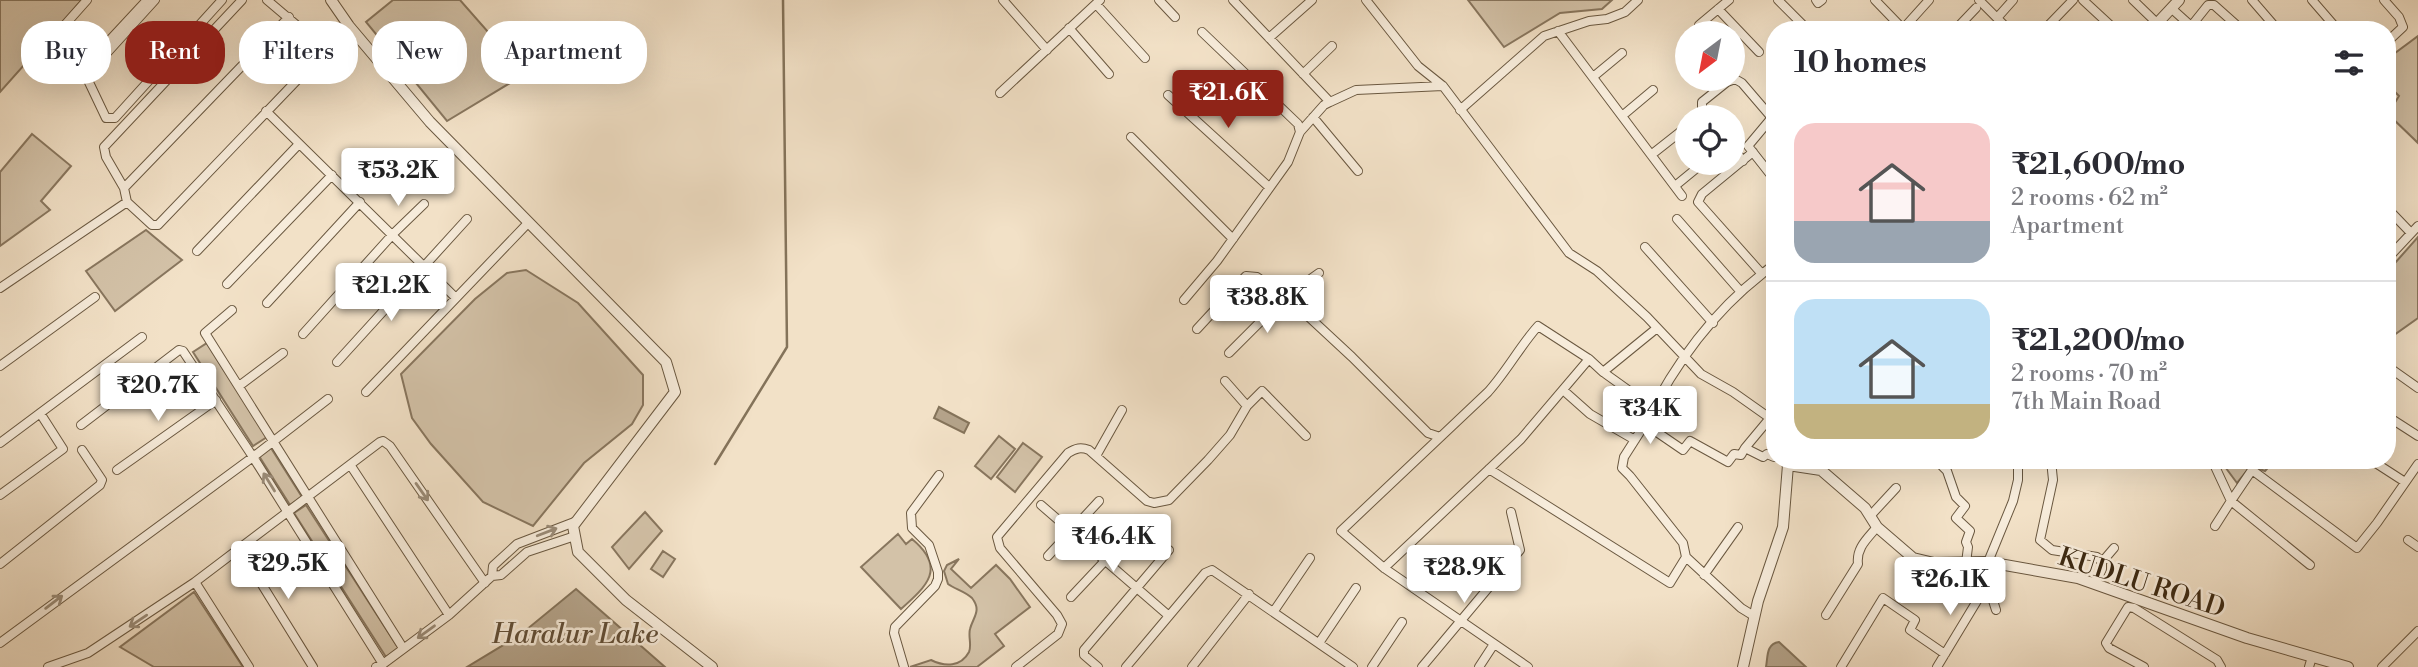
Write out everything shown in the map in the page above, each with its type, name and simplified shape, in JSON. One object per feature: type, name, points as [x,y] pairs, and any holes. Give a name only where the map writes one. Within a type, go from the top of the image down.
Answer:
[{"type":"street","points":[[87,0],[63,27],[82,70],[147,0]]},
{"type":"street","points":[[155,0],[86,75],[106,118],[115,118],[222,0]]},
{"type":"street","points":[[242,0],[104,147],[106,157],[124,188],[127,202],[152,225],[158,225],[293,84]]},
{"type":"street","points":[[267,0],[293,21]]},
{"type":"street","points":[[331,0],[346,21]]},
{"type":"street","points":[[1003,0],[1047,50]]},
{"type":"street","points":[[1159,0],[1175,17]]},
{"type":"street","points":[[1269,38],[1312,0]]},
{"type":"street","points":[[1366,0],[1418,66],[1443,86],[1569,253],[1597,271],[1701,374],[1733,392],[1766,416]]},
{"type":"street","points":[[1460,110],[1544,36],[1589,21],[1607,19],[1625,12],[1638,0]]},
{"type":"street","points":[[1703,21],[1729,0]]},
{"type":"street","points":[[1778,0],[1799,21]]},
{"type":"street","points":[[1816,0],[1818,3],[1822,0]]},
{"type":"street","points":[[1875,0],[1895,21]]},
{"type":"street","points":[[1910,21],[1929,0]]},
{"type":"street","points":[[1997,18],[2013,0]]},
{"type":"street","points":[[2053,21],[2073,0]]},
{"type":"street","points":[[2083,0],[2106,21]]},
{"type":"street","points":[[2133,0],[2151,21]]},
{"type":"street","points":[[2162,21],[2179,0]]},
{"type":"street","points":[[2252,0],[2270,21]]},
{"type":"street","points":[[2312,0],[2330,21]]},
{"type":"street","points":[[2384,0],[2399,17],[2403,27],[2396,34]]},
{"type":"street","points":[[1000,93],[1098,2],[1144,58]]},
{"type":"street","points":[[1239,2],[1329,102]]},
{"type":"street","points":[[1963,21],[1978,4],[2000,21]]},
{"type":"street","points":[[2195,21],[2208,5],[2214,5],[2232,21]]},
{"type":"street","points":[[2171,8],[2183,21]]},
{"type":"street","points":[[1718,9],[1759,52]]},
{"type":"street","points":[[124,188],[289,17]]},
{"type":"street","points":[[1069,28],[1109,74]]},
{"type":"street","points":[[1558,31],[1682,196]]},
{"type":"street","points":[[1202,32],[1298,124],[1300,132]]},
{"type":"street","points":[[358,37],[430,122],[666,362],[675,392],[573,526],[578,552],[626,600],[712,667]]},
{"type":"street","points":[[1303,74],[1332,46]]},
{"type":"street","points":[[1593,77],[1622,53]]},
{"type":"street","points":[[1702,105],[1702,102],[1727,82],[1735,79],[1766,109]]},
{"type":"street","points":[[1184,300],[1233,239],[1287,162],[1300,132],[1329,102],[1356,90],[1443,86]]},
{"type":"street","points":[[1622,116],[1653,89]]},
{"type":"street","points":[[1168,95],[1269,187]]},
{"type":"street","points":[[266,111],[456,298]]},
{"type":"street","points":[[1313,117],[1358,171]]},
{"type":"street","points":[[1766,124],[1748,146],[1766,169]]},
{"type":"street","points":[[1651,155],[1675,136]]},
{"type":"street","points":[[1131,137],[1233,239]]},
{"type":"street","points":[[197,251],[299,144]]},
{"type":"street","points":[[1745,159],[1753,152]]},
{"type":"street","points":[[227,284],[332,175]]},
{"type":"street","points":[[1675,186],[1688,175]]},
{"type":"street","points":[[1726,175],[1702,194],[1698,202],[1762,274]]},
{"type":"street","points":[[0,288],[127,202]]},
{"type":"street","points":[[268,303],[360,202]]},
{"type":"street","points":[[303,334],[393,234],[424,204]]},
{"type":"street","points":[[2396,215],[2415,230],[2396,250]]},
{"type":"street","points":[[337,362],[467,219]]},
{"type":"street","points":[[1676,219],[1741,292]]},
{"type":"street","points":[[366,392],[528,223]]},
{"type":"street","points":[[1645,247],[1713,323]]},
{"type":"street","points":[[1754,616],[1741,608],[1686,557],[1683,543],[1622,468],[1634,440],[1683,356],[1741,292],[1766,271]]},
{"type":"street","points":[[1229,353],[1285,297],[1319,273]]},
{"type":"street","points":[[1197,329],[1246,276],[1257,277],[1285,297],[1352,357],[1428,433],[1440,438]]},
{"type":"street","points":[[0,366],[95,297]]},
{"type":"street","points":[[232,310],[205,332],[403,648]]},
{"type":"street","points":[[1528,667],[1384,568],[1341,531],[1488,392],[1507,371],[1526,339],[1538,326],[1589,359],[1642,400]]},
{"type":"street","points":[[1603,372],[1657,328]]},
{"type":"street","points":[[0,443],[142,337]]},
{"type":"street","points":[[81,425],[179,350],[184,352],[288,513],[379,666],[449,615],[489,579],[501,575],[527,552],[575,536]]},
{"type":"street","points":[[239,386],[283,353]]},
{"type":"street","points":[[1384,568],[1521,439],[1589,359]]},
{"type":"street","points":[[2396,372],[2418,388]]},
{"type":"street","points":[[1225,381],[1247,406]]},
{"type":"street","points":[[1563,390],[1590,414],[1634,440]]},
{"type":"street","points":[[1016,667],[1058,634],[1062,624],[1000,548],[997,537],[1068,453],[1083,447],[1147,501],[1154,503],[1169,500],[1225,441],[1247,406],[1262,391],[1306,436]]},
{"type":"street","points":[[0,643],[328,399]]},
{"type":"street","points":[[117,470],[216,400]]},
{"type":"street","points":[[1096,456],[1122,410]]},
{"type":"street","points":[[0,495],[63,449],[40,413]]},
{"type":"street","points":[[2396,422],[2418,436]]},
{"type":"street","points":[[1645,424],[1683,450],[1690,441],[1728,462],[1734,454],[1741,455],[1766,426]]},
{"type":"street","points":[[48,667],[88,653],[195,582],[380,442],[387,443],[489,579]]},
{"type":"street","points":[[1745,448],[1763,457],[1766,455]]},
{"type":"street","points":[[0,564],[100,485],[102,480],[82,450]]},
{"type":"street","points":[[2215,526],[2252,470],[2357,548],[2418,464]]},
{"type":"street","points":[[351,466],[449,615]]},
{"type":"street","points":[[1489,469],[1670,583],[1686,557]]},
{"type":"street","points":[[1744,667],[1754,616],[1783,527],[1785,469]]},
{"type":"street","name":"KUDLU ROAD","points":[[1820,469],[1871,515],[1877,527],[1913,558],[1929,562],[1988,562],[2078,579],[2095,584],[2136,604],[2247,638],[2310,662],[2348,667]]},
{"type":"street","points":[[1945,469],[1956,497],[1965,506],[1956,518],[1970,531],[1966,542],[1966,563]]},
{"type":"street","points":[[1996,610],[1989,581],[1988,562],[2013,501],[2018,469]]},
{"type":"street","points":[[2052,469],[2053,480],[2040,541],[2053,550],[2097,557],[2102,562]]},
{"type":"street","points":[[2216,469],[2231,501],[2310,565]]},
{"type":"street","points":[[2385,469],[2406,482]]},
{"type":"street","points":[[904,667],[894,633],[895,627],[934,586],[938,572],[929,545],[912,528],[911,513],[939,475]]},
{"type":"street","points":[[1871,515],[1896,488]]},
{"type":"street","points":[[1048,556],[1099,501]]},
{"type":"street","points":[[1041,505],[1169,616]]},
{"type":"street","points":[[1422,667],[1520,550],[1511,512]]},
{"type":"street","points":[[489,579],[493,566],[517,544],[577,521]]},
{"type":"street","points":[[1704,575],[1738,527]]},
{"type":"street","points":[[1826,615],[1857,564],[1860,548],[1877,527]]},
{"type":"street","points":[[1071,597],[1133,531]]},
{"type":"street","points":[[2408,540],[2418,547]]},
{"type":"street","points":[[2095,584],[2102,569],[2102,562],[2114,548]]},
{"type":"street","points":[[240,549],[313,667]]},
{"type":"street","points":[[1098,667],[1084,655],[1084,650],[1169,550]]},
{"type":"street","points":[[1274,611],[1310,558]]},
{"type":"street","points":[[1916,580],[1929,562]]},
{"type":"street","points":[[1126,667],[1209,570],[1217,571],[1353,667]]},
{"type":"street","points":[[1937,667],[1989,581]]},
{"type":"street","points":[[195,582],[249,667]]},
{"type":"street","points":[[1319,643],[1356,588]]},
{"type":"street","points":[[1192,667],[1249,594]]},
{"type":"street","points":[[1841,667],[1883,598],[1914,620],[1910,630],[1945,654]]},
{"type":"street","points":[[2144,667],[2109,648],[2106,643],[2126,608],[2136,604],[2217,660],[2221,667]]},
{"type":"street","points":[[1372,667],[1402,622]]},
{"type":"street","points":[[2382,667],[2418,631]]},
{"type":"street","points":[[1479,667],[1494,644]]},
{"type":"shaded area","points":[[0,0],[82,0],[63,21],[21,21],[21,68],[0,92]]},
{"type":"shaded area","points":[[393,0],[460,0],[481,24],[481,84],[508,84],[447,121],[417,84],[467,84],[467,21],[372,21],[372,29],[366,22]]},
{"type":"shaded area","points":[[1468,0],[1612,0],[1602,9],[1560,13],[1504,47]]},
{"type":"shaded area","points":[[2418,36],[2418,143],[2396,122],[2396,101],[2399,96],[2396,93],[2396,52]]},
{"type":"shaded area","points":[[32,134],[71,166],[41,201],[50,210],[0,246],[0,172]]},
{"type":"shaded area","points":[[146,230],[182,260],[115,311],[86,271]]},
{"type":"shaded area","points":[[2418,237],[2418,318],[2396,334],[2396,262]]},
{"type":"shaded area","points":[[526,270],[578,303],[643,375],[643,405],[632,424],[584,463],[533,526],[483,502],[431,444],[412,418],[401,374],[475,299],[507,273]]},
{"type":"shaded area","points":[[207,343],[267,437],[253,446],[193,352]]},
{"type":"shaded area","points":[[999,436],[1015,449],[991,479],[975,466]]},
{"type":"shaded area","points":[[1023,443],[1042,457],[1015,492],[997,477]]},
{"type":"shaded area","points":[[271,448],[302,497],[290,505],[259,456]]},
{"type":"shaded area","points":[[2227,469],[2249,469],[2237,483]]},
{"type":"shaded area","points":[[306,505],[399,649],[386,657],[294,513]]},
{"type":"shaded area","points":[[645,512],[662,531],[629,569],[612,547]]},
{"type":"shaded area","points":[[898,534],[906,544],[912,539],[923,549],[931,568],[925,584],[901,609],[861,567]]},
{"type":"shaded area","points":[[663,551],[675,559],[663,577],[651,569]]},
{"type":"shaded area","points":[[959,559],[951,569],[971,588],[996,565],[1030,607],[995,634],[1004,646],[977,667],[910,667],[931,660],[942,664],[957,663],[969,652],[971,625],[976,614],[975,603],[970,596],[948,584],[944,571],[947,565]]},
{"type":"shaded area","points":[[194,592],[243,667],[154,667],[120,647]]},
{"type":"water","points":[[939,407],[969,423],[964,433],[934,418]]},
{"type":"water","name":"Haralur Lake","points":[[576,589],[665,667],[467,667],[520,635]]},
{"type":"water","points":[[1779,642],[1806,667],[1766,667],[1770,648]]},
{"type":"waterway","points":[[715,464],[787,347],[783,0]]}]
